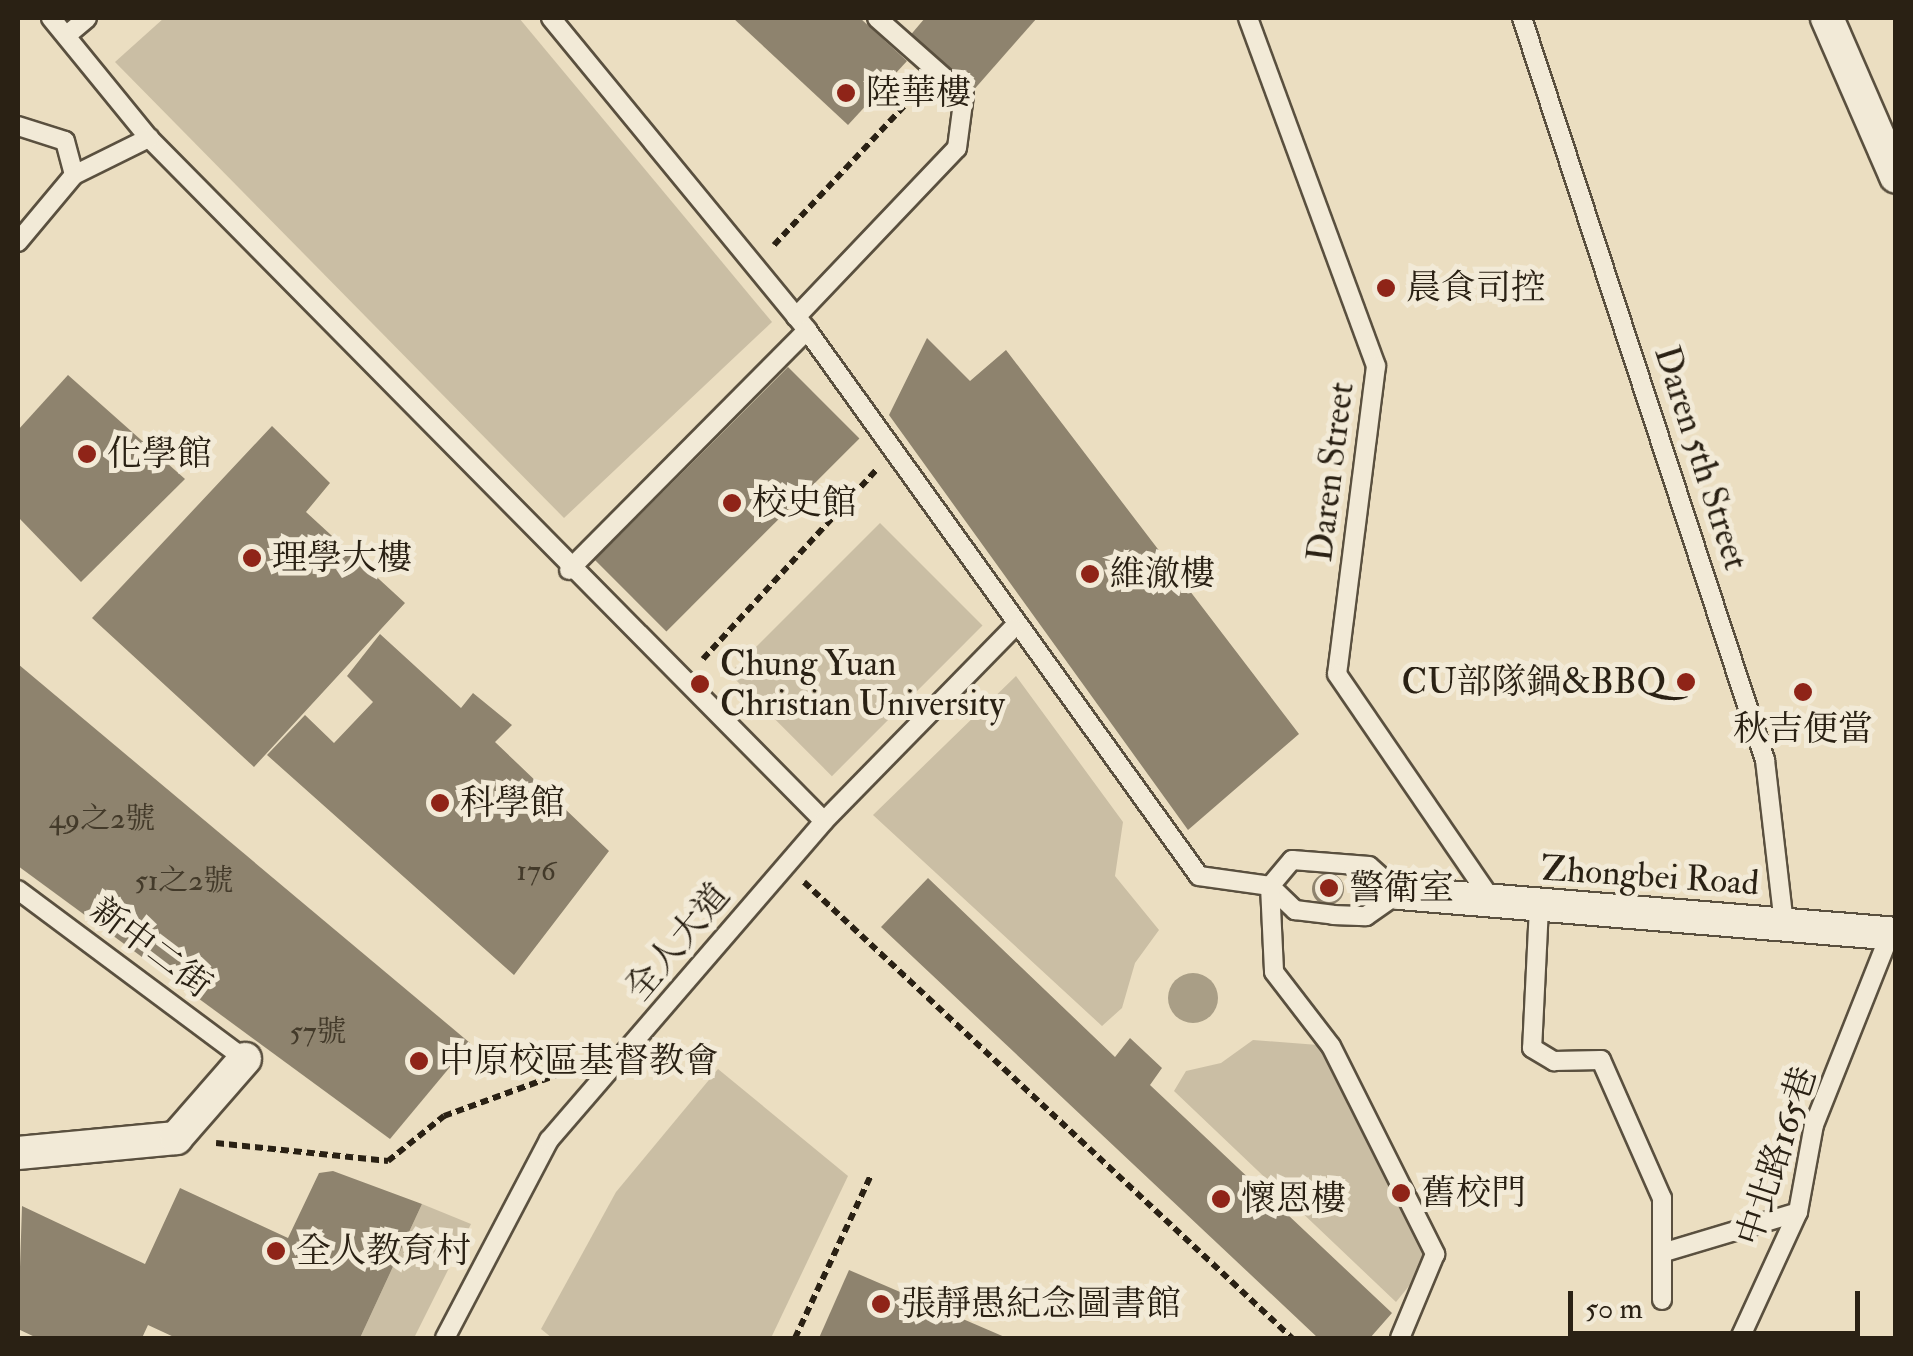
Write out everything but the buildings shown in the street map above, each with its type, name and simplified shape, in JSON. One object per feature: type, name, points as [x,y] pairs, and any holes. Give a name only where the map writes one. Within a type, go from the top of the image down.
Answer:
[{"type":"street","points":[[1828,18],[1896,177]]},
{"type":"street","name":"Zhongbei Road","points":[[1398,893],[1496,907],[1892,934]]},
{"type":"street","points":[[18,1153],[176,1138],[245,1059]]},
{"type":"lane","points":[[51,18],[149,138],[569,570],[824,821]]},
{"type":"lane","points":[[67,35],[87,18]]},
{"type":"lane","points":[[569,570],[801,323],[956,148],[964,95],[878,18]]},
{"type":"lane","name":"Daren Street","points":[[1248,18],[1376,366],[1338,674],[1496,907]]},
{"type":"lane","name":"Daren 5th Street","points":[[1522,18],[1766,760],[1784,926]]},
{"type":"lane","points":[[556,20],[801,323],[1013,628],[1199,876],[1270,886],[1295,910],[1334,915],[1366,916],[1398,893],[1370,866],[1292,860],[1270,886],[1274,972],[1331,1046],[1435,1254],[1400,1338]]},
{"type":"lane","points":[[18,126],[65,141],[74,175]]},
{"type":"lane","points":[[18,242],[74,175],[149,138]]},
{"type":"lane","name":"全人大道","points":[[446,1338],[549,1140],[824,821],[1013,628]]},
{"type":"lane","name":"新中二街","points":[[18,890],[245,1059]]},
{"type":"lane","points":[[1539,907],[1530,954],[1532,1048],[1554,1061],[1600,1060],[1662,1198],[1662,1300]]},
{"type":"lane","name":"中北路165巷","points":[[1740,1338],[1798,1212],[1814,1125],[1892,934]]},
{"type":"lane","points":[[1665,1252],[1798,1212]]},
{"type":"path","points":[[754,266],[936,71]]},
{"type":"path","points":[[682,682],[892,453]]},
{"type":"path","points":[[786,865],[1292,1338]]},
{"type":"path","points":[[176,1138],[388,1161],[444,1116],[630,1048]]},
{"type":"path","points":[[795,1338],[870,1177]]},
{"type":"shaded area","points":[[164,18],[519,18],[772,322],[564,518],[115,62]]},
{"type":"shaded area","points":[[880,523],[983,626],[832,776],[729,674]]},
{"type":"shaded area","points":[[1016,676],[1123,822],[1115,876],[1159,930],[1135,963],[1122,1008],[1102,1026],[873,815]]},
{"type":"shaded area","points":[[1193,973],[1211,980],[1218,998],[1211,1016],[1193,1023],[1175,1016],[1168,998],[1175,980]]},
{"type":"shaded area","points":[[1253,1040],[1331,1046],[1435,1254],[1396,1302],[1174,1091],[1186,1071],[1221,1063]]},
{"type":"shaded area","points":[[718,1069],[848,1176],[771,1338],[552,1338],[541,1329],[616,1192]]},
{"type":"shaded area","points":[[422,1204],[471,1224],[414,1338],[360,1338]]},
{"type":"place","name":"陸華樓","points":[[846,93]]},
{"type":"place","name":"晨食司控","points":[[1386,288]]},
{"type":"place","name":"化學館","points":[[87,454]]},
{"type":"place","name":"校史館","points":[[732,503]]},
{"type":"place","name":"理學大樓","points":[[252,558]]},
{"type":"place","name":"維澈樓","points":[[1090,574]]},
{"type":"place","name":"CU部隊鍋&BBQ","points":[[1686,682]]},
{"type":"place","name":"Chung Yuan Christian University","points":[[700,684]]},
{"type":"place","name":"秋吉便當","points":[[1803,692]]},
{"type":"place","name":"科學館","points":[[440,803]]},
{"type":"place","name":"警衛室","points":[[1329,888]]},
{"type":"place","name":"中原校區基督教會","points":[[419,1061]]},
{"type":"place","name":"舊校門","points":[[1401,1193]]},
{"type":"place","name":"懷恩樓","points":[[1221,1199]]},
{"type":"place","name":"全人教育村","points":[[276,1251]]},
{"type":"place","name":"張靜愚紀念圖書館","points":[[881,1304]]}]
